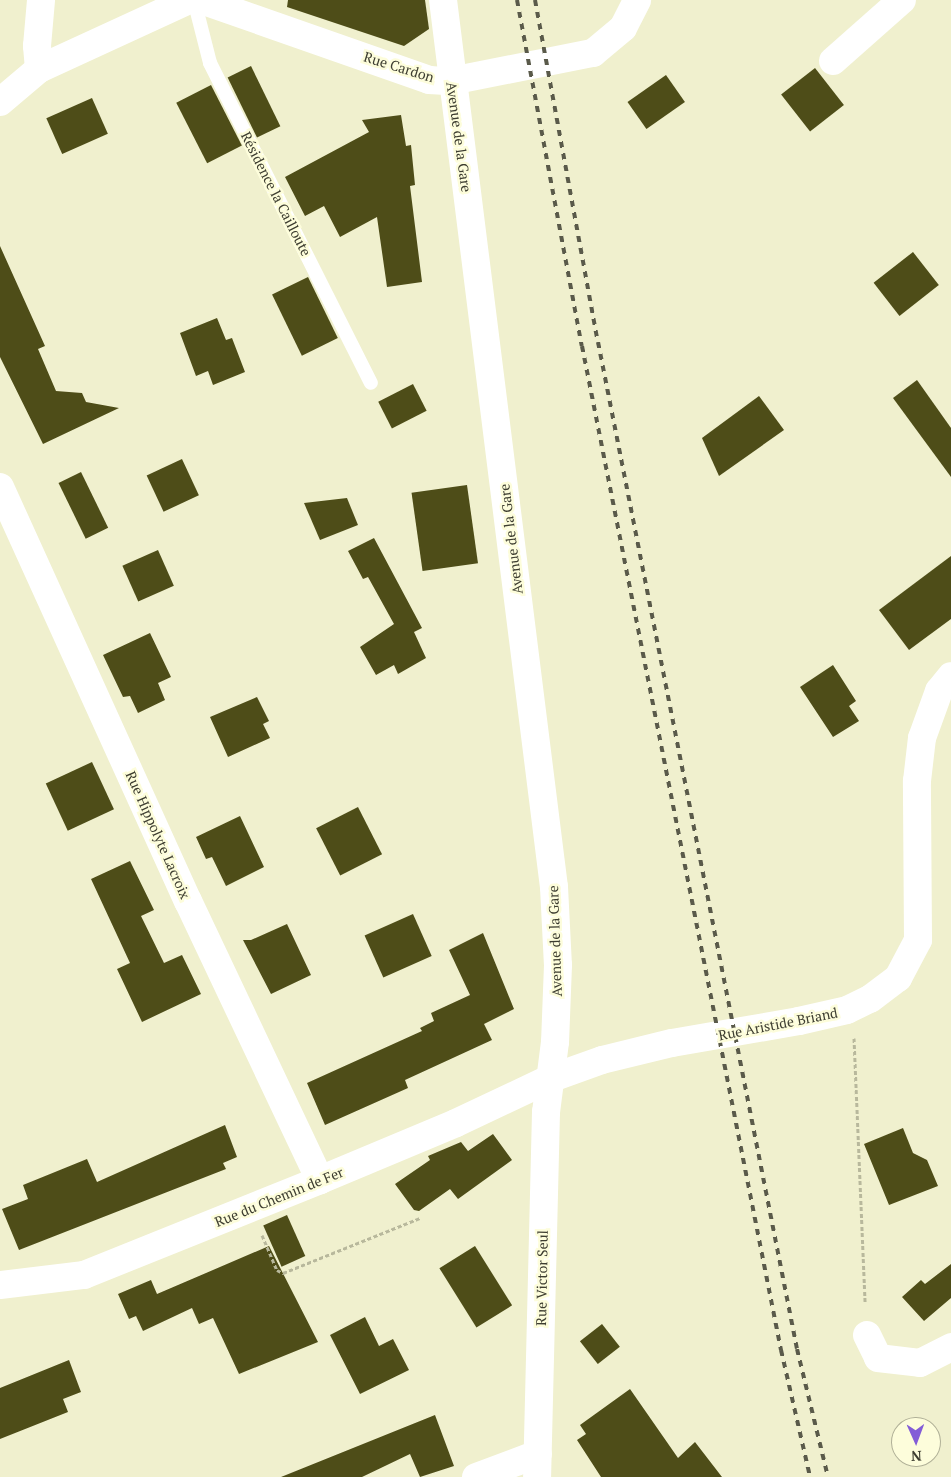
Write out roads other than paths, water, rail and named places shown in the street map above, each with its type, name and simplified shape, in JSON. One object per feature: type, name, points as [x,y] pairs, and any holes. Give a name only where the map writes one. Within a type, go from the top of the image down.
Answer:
[{"type":"street","points":[[39,69],[37,46],[41,0]]},
{"type":"street","points":[[0,102],[39,69],[189,0]]},
{"type":"street","name":"Rue Cardon","points":[[200,0],[430,80],[451,81],[594,53],[623,28],[637,0]]},
{"type":"street","name":"Avenue de la Gare","points":[[443,0],[451,81],[493,389],[554,887],[558,965],[555,1042],[549,1079]]},
{"type":"street","points":[[833,61],[902,0]]},
{"type":"street","name":"Rue Hippolyte Lacroix","points":[[0,487],[188,901],[320,1180]]},
{"type":"street","name":"Rue Aristide Briand","points":[[549,1079],[602,1060],[672,1043],[847,1010],[870,999],[898,978],[918,940],[917,781],[921,747],[939,691],[951,676]]},
{"type":"street","name":"Rue du Chemin de Fer","points":[[0,1285],[84,1275],[456,1123],[549,1079]]},
{"type":"street","name":"Rue Victor Seul","points":[[538,1466],[546,1112],[549,1079]]},
{"type":"street","points":[[867,1335],[878,1358],[920,1364],[951,1347]]},
{"type":"street","points":[[476,1477],[538,1466]]},
{"type":"lane","name":"Résidence la Cailloute","points":[[194,0],[210,62],[372,383]]},
{"type":"railway","points":[[517,0],[582,346],[781,1350],[810,1477]]},
{"type":"railway","points":[[535,0],[598,342],[797,1349],[828,1477]]}]
